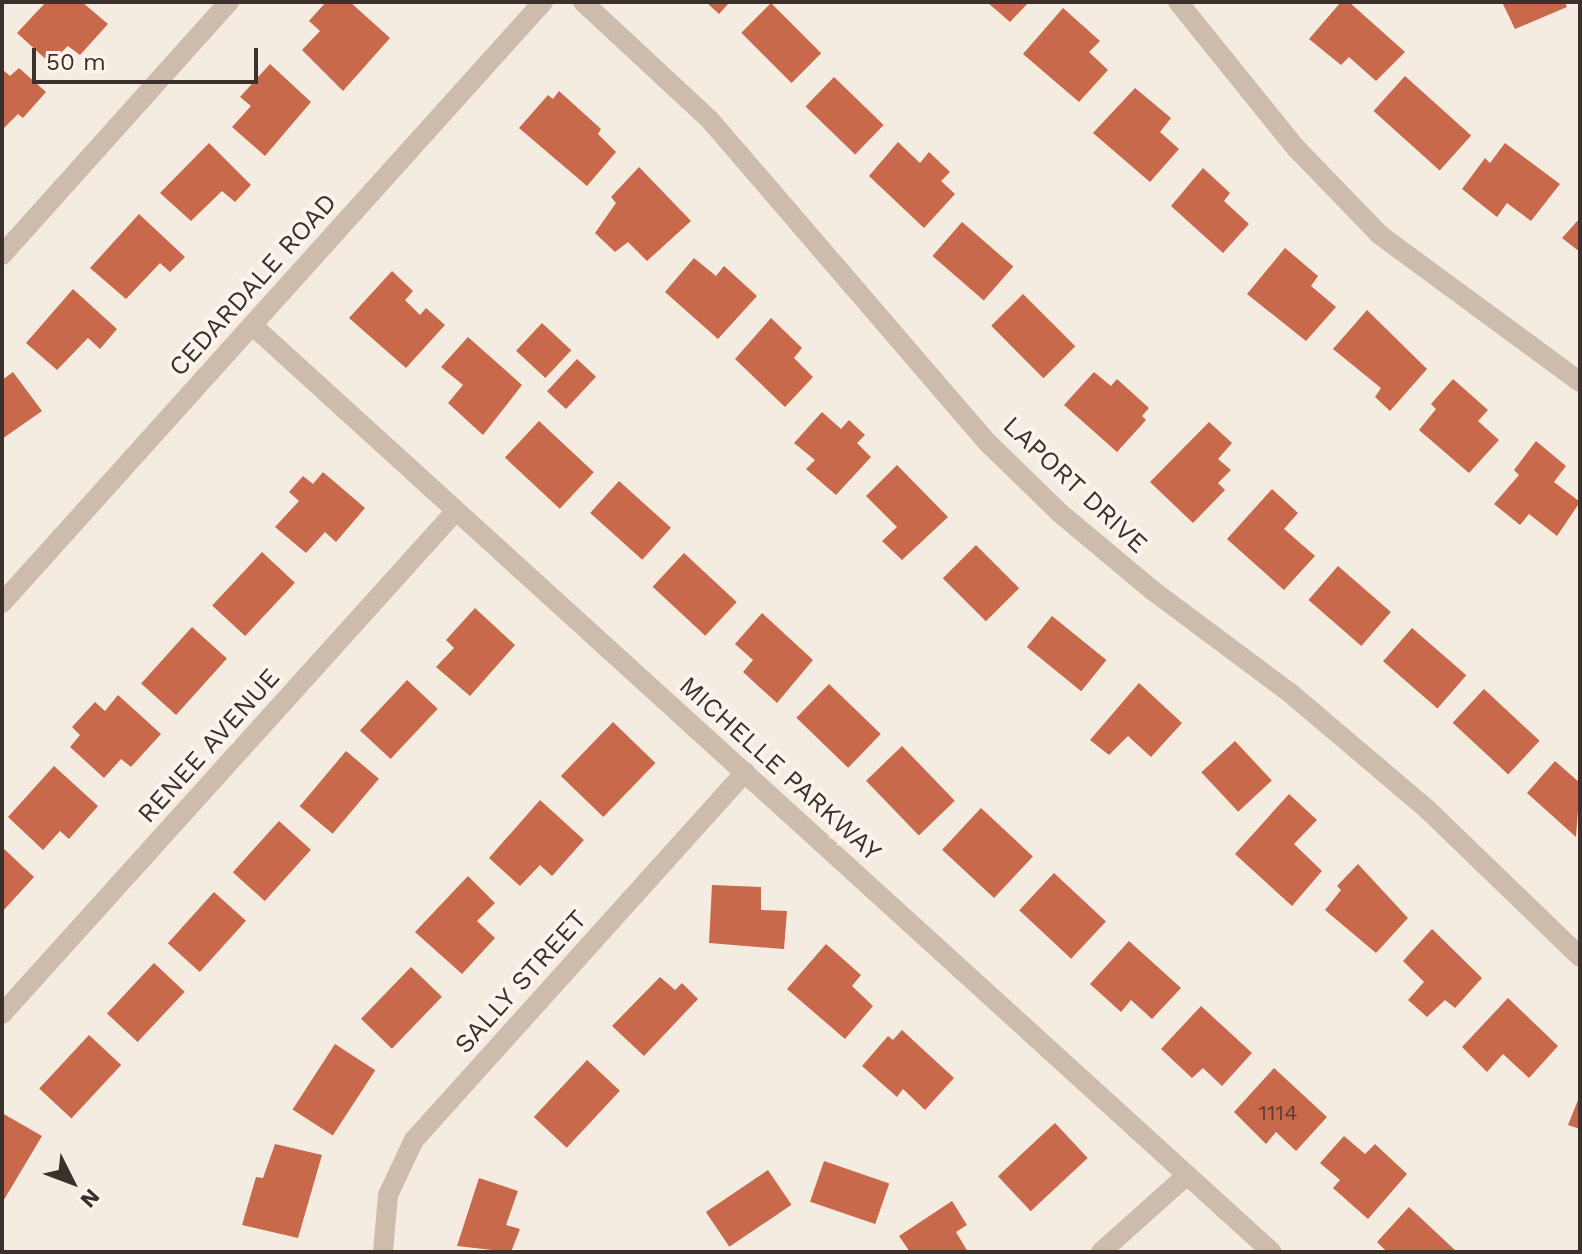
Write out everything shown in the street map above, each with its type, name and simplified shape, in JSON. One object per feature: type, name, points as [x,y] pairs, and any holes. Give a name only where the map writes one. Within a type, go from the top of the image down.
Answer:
[{"type":"street","points":[[2,255],[229,2]]},
{"type":"street","name":"CEDARDALE ROAD","points":[[2,603],[543,2]]},
{"type":"street","name":"LAPORT DRIVE","points":[[583,2],[710,120],[989,444],[1060,513],[1404,790],[1580,957]]},
{"type":"street","points":[[1178,2],[1296,148],[1380,235],[1580,382]]},
{"type":"street","name":"MICHELLE PARKWAY","points":[[252,325],[454,513],[745,772],[1272,1252]]},
{"type":"street","name":"RENEE AVENUE","points":[[2,1014],[454,513]]},
{"type":"street","name":"SALLY STREET","points":[[383,1252],[388,1195],[414,1140],[745,772]]},
{"type":"street","points":[[1101,1252],[1187,1175]]},
{"type":"building","points":[[46,2],[82,2],[108,24],[80,55],[68,46],[50,63],[17,33]]},
{"type":"building","points":[[326,2],[350,2],[390,38],[343,91],[302,50],[320,31],[309,21]]},
{"type":"building","points":[[706,2],[730,2],[719,14]]},
{"type":"building","points":[[987,2],[1029,2],[1010,22]]},
{"type":"building","points":[[1341,2],[1349,2],[1405,52],[1376,81],[1349,57],[1341,65],[1309,39]]},
{"type":"building","points":[[1502,2],[1565,2],[1567,7],[1515,29]]},
{"type":"building","points":[[771,3],[821,53],[792,83],[741,33]]},
{"type":"building","points":[[1063,8],[1100,41],[1089,52],[1108,70],[1079,102],[1023,54]]},
{"type":"building","points":[[270,64],[311,102],[265,156],[232,127],[251,106],[240,97]]},
{"type":"building","points":[[19,68],[46,92],[23,118],[18,114],[2,130],[2,69],[10,76]]},
{"type":"building","points":[[1405,76],[1471,136],[1440,170],[1374,111]]},
{"type":"building","points":[[834,77],[884,125],[855,154],[806,106]]},
{"type":"building","points":[[1135,88],[1171,118],[1160,132],[1179,149],[1150,182],[1093,133]]},
{"type":"building","points":[[559,91],[601,129],[598,134],[616,152],[587,186],[519,128],[548,95],[553,99]]},
{"type":"building","points":[[898,142],[920,163],[929,152],[950,172],[941,181],[955,194],[924,228],[869,176]]},
{"type":"building","points":[[209,143],[251,185],[235,202],[222,191],[191,221],[160,193]]},
{"type":"building","points":[[1505,143],[1560,184],[1531,221],[1507,203],[1497,217],[1462,189],[1485,158],[1490,163]]},
{"type":"building","points":[[639,167],[691,221],[647,261],[628,242],[615,252],[595,233],[616,203],[611,197]]},
{"type":"building","points":[[1203,168],[1230,193],[1224,201],[1249,224],[1223,253],[1171,206]]},
{"type":"building","points":[[139,214],[185,257],[170,272],[160,263],[126,299],[90,268]]},
{"type":"building","points":[[1580,218],[1580,252],[1562,238]]},
{"type":"building","points":[[962,222],[1013,267],[984,301],[932,256]]},
{"type":"building","points":[[1285,248],[1318,276],[1311,286],[1336,307],[1306,341],[1247,294]]},
{"type":"building","points":[[694,258],[716,276],[724,266],[757,296],[718,339],[665,292]]},
{"type":"building","points":[[392,271],[413,291],[405,300],[420,315],[426,308],[445,325],[406,368],[349,318]]},
{"type":"building","points":[[73,289],[117,329],[100,349],[88,338],[57,370],[26,343]]},
{"type":"building","points":[[1023,294],[1075,346],[1044,378],[991,326]]},
{"type":"building","points":[[1367,310],[1427,369],[1390,411],[1375,397],[1381,388],[1333,349]]},
{"type":"building","points":[[771,318],[802,348],[794,358],[813,377],[785,407],[735,359]]},
{"type":"building","points":[[542,323],[571,350],[545,378],[516,351]]},
{"type":"building","points":[[468,337],[522,385],[483,435],[448,403],[463,385],[441,367]]},
{"type":"building","points":[[577,359],[596,377],[566,409],[547,391]]},
{"type":"building","points":[[13,372],[42,411],[2,439],[2,380]]},
{"type":"building","points":[[1094,372],[1111,386],[1117,379],[1149,408],[1142,416],[1146,420],[1117,452],[1064,405]]},
{"type":"building","points":[[1453,379],[1488,410],[1478,421],[1499,440],[1469,473],[1419,430],[1436,409],[1431,404]]},
{"type":"building","points":[[822,412],[841,429],[849,420],[865,435],[857,443],[871,457],[836,495],[806,469],[815,460],[794,443]]},
{"type":"building","points":[[539,421],[594,472],[560,509],[505,458]]},
{"type":"building","points":[[1209,422],[1232,443],[1218,459],[1231,470],[1218,483],[1225,490],[1193,523],[1150,482]]},
{"type":"building","points":[[1536,441],[1566,466],[1554,482],[1580,502],[1557,536],[1529,514],[1520,525],[1494,504],[1519,475],[1514,470]]},
{"type":"building","points":[[897,465],[948,517],[902,560],[882,541],[897,527],[866,496]]},
{"type":"building","points":[[323,472],[365,508],[336,542],[325,532],[306,553],[275,527],[299,501],[289,492],[303,476],[313,484]]},
{"type":"building","points":[[619,481],[671,528],[642,560],[590,513]]},
{"type":"building","points":[[1272,489],[1298,513],[1284,529],[1315,556],[1284,590],[1227,539]]},
{"type":"building","points":[[976,545],[1019,588],[986,621],[943,578]]},
{"type":"building","points":[[262,552],[295,583],[245,636],[212,605]]},
{"type":"building","points":[[684,553],[737,602],[705,636],[653,587]]},
{"type":"building","points":[[1338,566],[1391,612],[1361,646],[1308,600]]},
{"type":"building","points":[[475,608],[515,645],[470,696],[436,667],[454,648],[446,640]]},
{"type":"building","points":[[762,613],[813,660],[777,703],[743,672],[753,660],[735,644]]},
{"type":"building","points":[[1052,616],[1106,660],[1081,691],[1027,647]]},
{"type":"building","points":[[192,627],[227,658],[176,715],[141,683]]},
{"type":"building","points":[[1412,628],[1466,675],[1437,708],[1383,661]]},
{"type":"building","points":[[407,680],[438,709],[391,759],[360,730]]},
{"type":"building","points":[[1139,683],[1182,723],[1151,757],[1128,736],[1109,755],[1090,740]]},
{"type":"building","points":[[829,684],[881,734],[848,768],[796,718]]},
{"type":"building","points":[[1484,689],[1540,741],[1508,774],[1453,723]]},
{"type":"building","points":[[118,695],[161,734],[131,767],[121,759],[104,778],[70,747],[80,735],[72,727],[95,702],[105,711]]},
{"type":"building","points":[[613,722],[655,763],[603,817],[561,776]]},
{"type":"building","points":[[1235,741],[1272,780],[1238,812],[1201,772]]},
{"type":"building","points":[[902,746],[955,801],[919,835],[866,781]]},
{"type":"building","points":[[346,751],[379,779],[333,834],[300,806]]},
{"type":"building","points":[[1555,761],[1580,783],[1576,837],[1527,793]]},
{"type":"building","points":[[54,766],[98,806],[69,839],[60,831],[43,850],[8,817]]},
{"type":"building","points":[[1289,794],[1317,820],[1294,844],[1322,871],[1292,906],[1235,854]]},
{"type":"building","points":[[540,800],[584,840],[552,876],[540,865],[520,886],[489,858]]},
{"type":"building","points":[[981,808],[1033,856],[994,898],[942,850]]},
{"type":"building","points":[[279,821],[311,850],[265,901],[233,872]]},
{"type":"building","points":[[2,847],[34,877],[2,912]]},
{"type":"building","points":[[1358,864],[1408,918],[1376,953],[1325,910],[1341,890],[1337,886]]},
{"type":"building","points":[[1054,873],[1106,921],[1071,959],[1019,910]]},
{"type":"building","points":[[468,876],[495,903],[477,921],[495,938],[462,974],[415,932]]},
{"type":"building","points":[[712,885],[761,887],[761,910],[787,911],[784,949],[709,943]]},
{"type":"building","points":[[214,892],[246,921],[200,972],[168,943]]},
{"type":"building","points":[[1432,929],[1482,978],[1455,1008],[1445,1000],[1427,1017],[1408,1000],[1424,982],[1403,961]]},
{"type":"building","points":[[1129,941],[1181,988],[1152,1019],[1131,1000],[1121,1012],[1090,984]]},
{"type":"building","points":[[826,944],[861,975],[852,986],[873,1006],[845,1039],[787,989]]},
{"type":"building","points":[[154,963],[185,992],[138,1042],[107,1013]]},
{"type":"building","points":[[411,967],[442,997],[392,1049],[361,1019]]},
{"type":"building","points":[[660,977],[675,990],[682,983],[698,999],[644,1056],[612,1026]]},
{"type":"building","points":[[1508,998],[1558,1046],[1529,1078],[1503,1054],[1487,1072],[1462,1047]]},
{"type":"building","points":[[1201,1006],[1252,1053],[1222,1086],[1203,1068],[1192,1078],[1161,1049]]},
{"type":"building","points":[[902,1030],[954,1078],[925,1110],[903,1089],[897,1097],[862,1066],[888,1036],[893,1040]]},
{"type":"building","points":[[89,1035],[121,1065],[71,1118],[39,1088]]},
{"type":"building","points":[[335,1044],[375,1070],[333,1136],[293,1109]]},
{"type":"building","points":[[587,1060],[620,1091],[567,1148],[534,1117]]},
{"type":"building","points":[[1274,1068],[1327,1117],[1296,1151],[1276,1132],[1266,1144],[1234,1112]]},
{"type":"building","points":[[1580,1095],[1580,1129],[1568,1125]]},
{"type":"building","points":[[2,1113],[42,1136],[2,1203]]},
{"type":"building","points":[[1055,1123],[1088,1158],[1031,1211],[998,1176]]},
{"type":"building","points":[[1344,1136],[1365,1154],[1375,1144],[1407,1174],[1368,1219],[1333,1188],[1340,1180],[1320,1163]]},
{"type":"building","points":[[275,1144],[322,1155],[298,1238],[242,1225],[256,1177],[263,1178]]},
{"type":"building","points":[[824,1161],[889,1183],[875,1224],[810,1202]]},
{"type":"building","points":[[768,1170],[791,1205],[729,1247],[706,1212]]},
{"type":"building","points":[[479,1178],[518,1191],[506,1225],[520,1229],[511,1252],[457,1246]]},
{"type":"building","points":[[952,1201],[967,1225],[956,1232],[968,1252],[910,1252],[899,1236]]},
{"type":"building","points":[[1409,1207],[1457,1252],[1387,1252],[1377,1242]]}]
